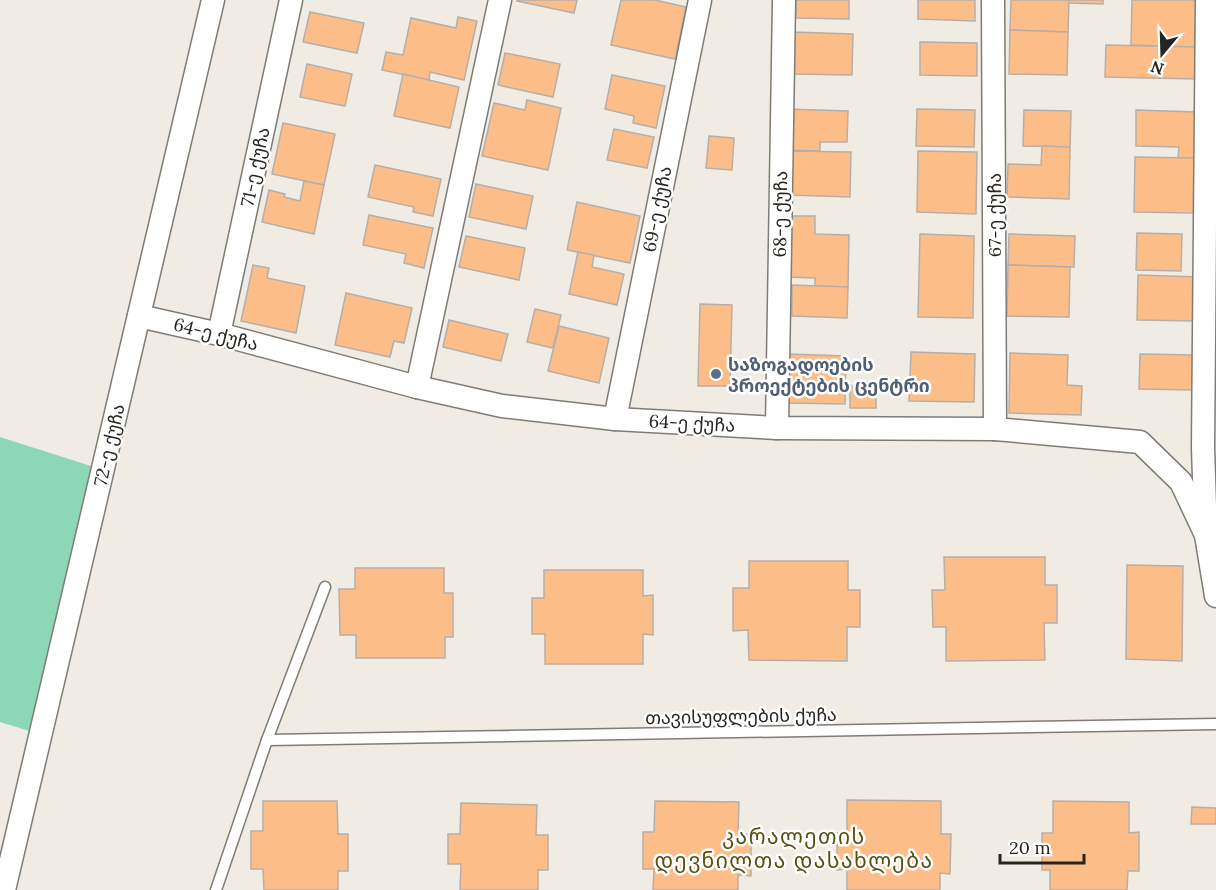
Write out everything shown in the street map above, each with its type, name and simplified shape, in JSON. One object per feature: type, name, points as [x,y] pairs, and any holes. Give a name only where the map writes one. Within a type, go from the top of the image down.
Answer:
[{"type":"street","name":"72-ე ქუჩა","points":[[4,890],[213,0]]},
{"type":"street","name":"71-ე ქუჩა","points":[[219,334],[291,0]]},
{"type":"street","points":[[417,387],[500,0]]},
{"type":"street","name":"69-ე ქუჩა","points":[[615,419],[700,0]]},
{"type":"street","name":"68-ე ქუჩა","points":[[777,428],[784,0]]},
{"type":"street","name":"67-ე ქუჩა","points":[[993,0],[995,429]]},
{"type":"street","points":[[1207,0],[1203,448],[1206,535],[1216,596]]},
{"type":"street","name":"64-ე ქუჩა","points":[[139,316],[219,334],[417,387],[502,406],[615,419],[777,428],[995,429],[1140,442],[1181,482],[1206,535]]},
{"type":"lane","points":[[216,890],[267,740],[325,587]]},
{"type":"lane","name":"თავისუფლების ქუჩა","points":[[267,740],[1216,724]]},
{"type":"green space","points":[[0,437],[94,467],[36,733],[0,722]]},
{"type":"building","points":[[518,0],[577,0],[574,13]]},
{"type":"building","points":[[621,0],[655,0],[686,7],[675,59],[611,45]]},
{"type":"building","points":[[796,0],[849,0],[849,19],[796,18]]},
{"type":"building","points":[[918,0],[975,0],[975,21],[918,19]]},
{"type":"building","points":[[1011,0],[1069,0],[1068,32],[1010,30]]},
{"type":"building","points":[[1069,0],[1103,0],[1103,4],[1069,3]]},
{"type":"building","points":[[1132,0],[1196,0],[1195,47],[1131,45]]},
{"type":"building","points":[[310,12],[364,23],[357,53],[303,42]]},
{"type":"building","points":[[458,17],[477,21],[464,80],[430,72],[429,80],[382,70],[386,52],[403,55],[411,18],[456,28]]},
{"type":"building","points":[[1010,30],[1068,32],[1067,75],[1009,74]]},
{"type":"building","points":[[792,32],[853,34],[852,75],[791,74]]},
{"type":"building","points":[[920,42],[977,43],[977,76],[920,75]]},
{"type":"building","points":[[1106,45],[1195,47],[1195,79],[1105,77]]},
{"type":"building","points":[[505,53],[560,64],[553,97],[498,85]]},
{"type":"building","points":[[307,64],[352,74],[345,106],[300,97]]},
{"type":"building","points":[[403,74],[459,87],[450,128],[394,116]]},
{"type":"building","points":[[612,75],[665,86],[656,128],[633,123],[634,116],[605,109]]},
{"type":"building","points":[[527,100],[561,108],[548,170],[482,156],[494,103],[525,110]]},
{"type":"building","points":[[786,109],[848,111],[847,142],[820,142],[820,151],[785,150]]},
{"type":"building","points":[[917,109],[975,110],[974,147],[916,146]]},
{"type":"building","points":[[1024,110],[1071,111],[1070,147],[1023,146]]},
{"type":"building","points":[[1136,110],[1197,112],[1196,158],[1178,158],[1179,147],[1136,146]]},
{"type":"building","points":[[283,123],[335,134],[324,185],[272,174]]},
{"type":"building","points":[[614,129],[654,137],[647,168],[607,160]]},
{"type":"building","points":[[709,136],[734,138],[732,170],[706,168]]},
{"type":"building","points":[[1042,146],[1070,147],[1069,199],[1007,197],[1008,164],[1041,165]]},
{"type":"building","points":[[792,151],[851,152],[850,197],[790,195]]},
{"type":"building","points":[[918,151],[977,152],[976,214],[917,212]]},
{"type":"building","points":[[1135,157],[1196,158],[1195,213],[1134,212]]},
{"type":"building","points":[[375,165],[441,179],[433,216],[413,212],[414,207],[368,197]]},
{"type":"building","points":[[304,181],[324,185],[314,234],[262,222],[269,190],[300,201]]},
{"type":"building","points":[[476,184],[533,196],[526,229],[469,217]]},
{"type":"building","points":[[577,202],[640,216],[630,263],[567,250]]},
{"type":"building","points":[[369,215],[433,228],[424,268],[404,263],[406,254],[363,245]]},
{"type":"building","points":[[788,216],[815,216],[815,234],[849,235],[848,287],[815,286],[815,278],[786,277]]},
{"type":"building","points":[[1137,233],[1182,234],[1181,271],[1136,270]]},
{"type":"building","points":[[920,234],[974,236],[973,318],[918,317]]},
{"type":"building","points":[[1009,234],[1075,236],[1074,267],[1008,265]]},
{"type":"building","points":[[466,236],[525,248],[519,280],[459,267]]},
{"type":"building","points":[[578,252],[594,255],[592,267],[624,274],[617,305],[569,294]]},
{"type":"building","points":[[253,265],[269,268],[267,278],[305,286],[296,333],[241,321]]},
{"type":"building","points":[[1008,265],[1070,267],[1069,317],[1007,316]]},
{"type":"building","points":[[1138,275],[1198,277],[1196,321],[1137,320]]},
{"type":"building","points":[[792,285],[848,287],[847,318],[792,316]]},
{"type":"building","points":[[346,293],[412,308],[404,343],[394,341],[390,357],[335,345]]},
{"type":"building","points":[[700,304],[732,305],[730,386],[698,386]]},
{"type":"building","points":[[535,309],[561,315],[553,348],[527,342]]},
{"type":"building","points":[[449,320],[508,334],[501,361],[443,347]]},
{"type":"building","points":[[559,326],[609,338],[599,383],[548,371]]},
{"type":"building","points":[[911,352],[975,354],[974,402],[909,401]]},
{"type":"building","points":[[1010,353],[1068,355],[1067,385],[1082,386],[1081,415],[1009,413]]},
{"type":"building","points":[[787,354],[846,356],[845,404],[786,403]]},
{"type":"building","points":[[1140,354],[1194,355],[1193,390],[1139,389]]},
{"type":"building","points":[[850,386],[876,387],[876,408],[850,408]]},
{"type":"building","points":[[944,557],[1045,557],[1045,585],[1057,585],[1057,623],[1044,623],[1045,660],[946,661],[946,627],[933,627],[932,590],[945,590]]},
{"type":"building","points":[[749,561],[848,561],[848,590],[860,590],[860,627],[847,627],[847,661],[749,660],[748,630],[733,631],[733,588],[749,588]]},
{"type":"building","points":[[1127,565],[1183,566],[1182,661],[1126,659]]},
{"type":"building","points":[[355,568],[444,568],[444,593],[453,593],[453,637],[445,637],[445,658],[356,658],[356,635],[340,635],[339,589],[355,589]]},
{"type":"building","points":[[544,570],[643,570],[643,596],[653,595],[653,635],[643,634],[643,664],[545,664],[545,634],[532,634],[532,598],[544,598]]},
{"type":"building","points":[[847,800],[941,801],[941,834],[951,834],[950,874],[940,873],[940,890],[847,890],[847,869],[837,870],[837,833],[847,833]]},
{"type":"building","points":[[263,801],[337,801],[338,834],[348,834],[348,871],[338,871],[338,890],[264,890],[263,869],[251,869],[251,831],[263,831]]},
{"type":"building","points":[[655,801],[739,802],[738,834],[751,834],[751,876],[738,875],[738,890],[653,890],[654,869],[643,869],[643,832],[654,832]]},
{"type":"building","points":[[1053,801],[1129,802],[1129,833],[1139,832],[1139,871],[1128,871],[1127,890],[1050,890],[1050,870],[1042,870],[1042,833],[1053,833]]},
{"type":"building","points":[[461,803],[537,805],[536,835],[548,835],[548,870],[538,870],[538,890],[460,890],[461,864],[448,864],[448,834],[460,834]]},
{"type":"building","points":[[1192,807],[1216,808],[1216,824],[1191,824]]},
{"type":"place","name":"საზოგადოების პროექტების ცენტრი","points":[[716,374]]},
{"type":"district","name":"კარალეთის დევნილთა დასახლება","points":[[794,848]]}]
